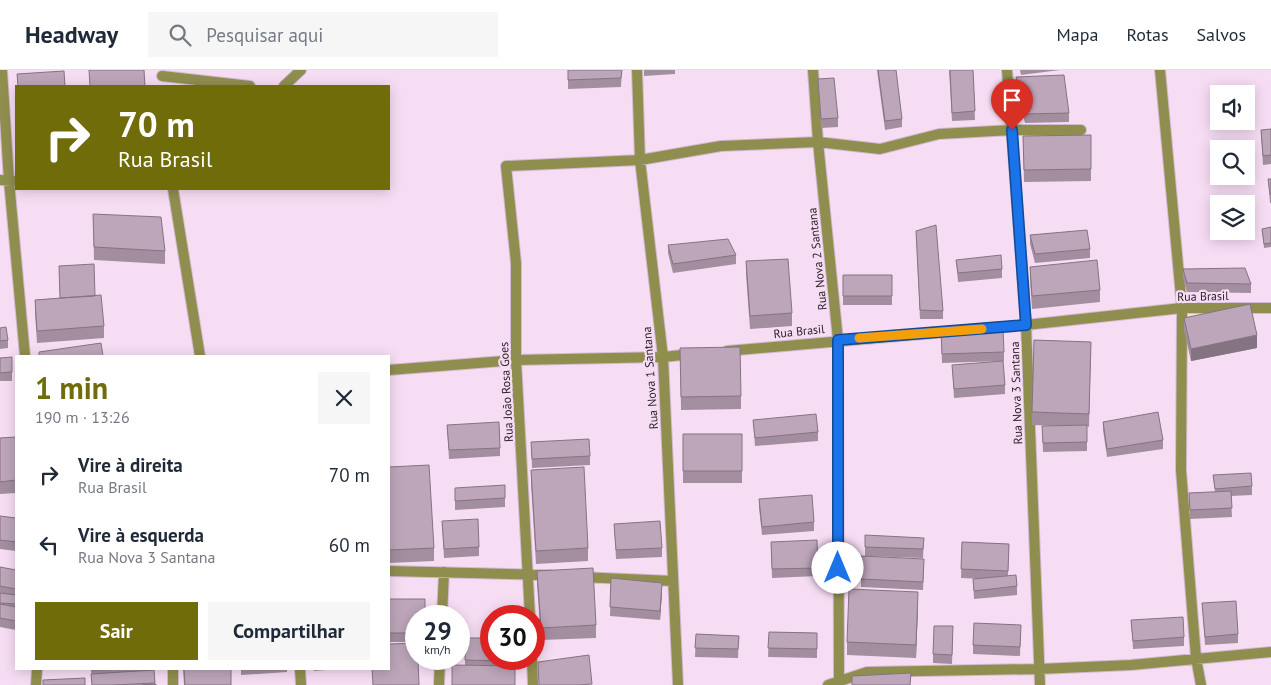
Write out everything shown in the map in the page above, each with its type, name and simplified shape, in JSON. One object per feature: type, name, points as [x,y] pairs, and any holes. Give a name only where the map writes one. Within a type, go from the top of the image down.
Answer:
[{"type":"street","points":[[2,70],[8,181],[25,355]]},
{"type":"street","points":[[285,85],[301,70]]},
{"type":"street","name":"Rua Nova 1 Santana","points":[[637,70],[640,160],[664,357],[678,685]]},
{"type":"street","name":"Rua Nova 2 Santana","points":[[813,70],[818,142],[838,340],[838,683]]},
{"type":"street","name":"Rua Nova 3 Santana","points":[[1007,70],[1026,325],[1040,685]]},
{"type":"street","points":[[1160,70],[1182,308],[1182,470],[1196,658],[1202,685]]},
{"type":"street","points":[[162,77],[240,85]]},
{"type":"street","points":[[640,160],[721,146],[818,142],[880,149],[939,134],[1012,130],[1081,130]]},
{"type":"street","name":"Rua João Rosa Goes","points":[[529,605],[516,360],[516,263],[506,166],[640,160]]},
{"type":"street","points":[[173,190],[200,355]]},
{"type":"street","name":"Rua Brasil","points":[[390,370],[516,360],[664,357],[838,340],[1026,325],[1182,308],[1271,308]]},
{"type":"street","points":[[390,571],[528,574],[673,581]]},
{"type":"street","points":[[442,605],[444,572]]},
{"type":"street","points":[[828,685],[867,672],[1039,669],[1131,665],[1271,652]]},
{"type":"street","points":[[36,685],[37,670]]},
{"type":"street","points":[[172,670],[173,685]]},
{"type":"street","points":[[300,670],[301,685]]},
{"type":"street","points":[[439,685],[440,670]]},
{"type":"street","points":[[532,670],[533,685]]},
{"type":"building","points":[[89,70],[144,70],[145,85],[90,85]]},
{"type":"building","points":[[568,70],[622,70],[621,78],[568,80]]},
{"type":"building","points":[[878,70],[896,70],[902,119],[885,121]]},
{"type":"building","points":[[950,70],[973,70],[975,111],[952,113]]},
{"type":"building","points":[[64,71],[65,85],[18,85],[17,74]]},
{"type":"building","points":[[1064,75],[1069,113],[1025,114],[1016,77]]},
{"type":"building","points":[[834,78],[838,118],[821,119],[818,79]]},
{"type":"building","points":[[1271,129],[1271,155],[1263,156],[1261,130]]},
{"type":"building","points":[[1091,135],[1091,169],[1024,170],[1023,136]]},
{"type":"building","points":[[1268,179],[1271,179],[1271,194],[1270,194]]},
{"type":"building","points":[[93,214],[161,217],[165,251],[94,247]]},
{"type":"building","points":[[936,225],[943,311],[920,310],[916,231]]},
{"type":"building","points":[[1271,227],[1271,243],[1264,244],[1262,229]]},
{"type":"building","points":[[1087,230],[1090,249],[1035,254],[1030,235]]},
{"type":"building","points":[[728,239],[736,255],[673,264],[668,245]]},
{"type":"building","points":[[1001,255],[1002,269],[958,273],[956,260]]},
{"type":"building","points":[[788,259],[792,313],[750,316],[746,261]]},
{"type":"building","points":[[1097,260],[1100,290],[1032,296],[1030,267]]},
{"type":"building","points":[[94,264],[95,296],[60,298],[59,266]]},
{"type":"building","points":[[1245,268],[1251,284],[1187,283],[1183,269]]},
{"type":"building","points":[[843,275],[892,275],[892,296],[843,296]]},
{"type":"building","points":[[101,295],[104,326],[37,331],[35,300]]},
{"type":"building","points":[[1250,304],[1257,335],[1191,349],[1184,318]]},
{"type":"building","points":[[6,327],[8,340],[0,341],[0,328]]},
{"type":"building","points":[[1003,328],[1004,352],[942,354],[941,331]]},
{"type":"building","points":[[1034,340],[1091,342],[1089,414],[1032,412]]},
{"type":"building","points":[[101,343],[103,355],[39,355],[39,352]]},
{"type":"building","points":[[740,347],[741,396],[681,397],[680,348]]},
{"type":"building","points":[[12,357],[12,372],[0,373],[0,358]]},
{"type":"building","points":[[1003,361],[1005,385],[954,389],[952,365]]},
{"type":"building","points":[[1158,412],[1163,440],[1107,449],[1103,422]]},
{"type":"building","points":[[816,414],[818,432],[755,438],[753,420]]},
{"type":"building","points":[[499,422],[500,448],[449,450],[447,425]]},
{"type":"building","points":[[1087,425],[1087,442],[1043,443],[1042,426]]},
{"type":"building","points":[[683,434],[742,434],[742,471],[683,471]]},
{"type":"building","points":[[15,437],[15,480],[0,482],[0,438]]},
{"type":"building","points":[[589,439],[590,456],[532,459],[531,442]]},
{"type":"building","points":[[429,465],[434,548],[390,550],[390,467]]},
{"type":"building","points":[[584,467],[588,548],[536,551],[531,470]]},
{"type":"building","points":[[1251,473],[1252,486],[1215,489],[1213,475]]},
{"type":"building","points":[[505,485],[505,498],[455,501],[455,488]]},
{"type":"building","points":[[1231,491],[1232,508],[1190,510],[1189,493]]},
{"type":"building","points":[[812,495],[814,522],[762,527],[759,499]]},
{"type":"building","points":[[0,516],[15,518],[15,542],[0,540]]},
{"type":"building","points":[[478,519],[479,547],[444,549],[442,521]]},
{"type":"building","points":[[660,521],[662,548],[616,550],[614,524]]},
{"type":"building","points":[[865,535],[924,538],[923,549],[865,547]]},
{"type":"building","points":[[817,540],[818,568],[772,569],[771,542]]},
{"type":"building","points":[[962,542],[1009,544],[1008,571],[961,569]]},
{"type":"building","points":[[861,556],[924,559],[923,582],[861,579]]},
{"type":"building","points":[[0,567],[15,570],[15,589],[0,586]]},
{"type":"building","points":[[593,568],[596,625],[545,628],[545,605],[539,605],[537,571]]},
{"type":"building","points":[[1016,575],[1017,586],[974,591],[973,579]]},
{"type":"building","points":[[611,578],[662,583],[660,611],[610,607]]},
{"type":"building","points":[[849,589],[918,592],[916,645],[847,642]]},
{"type":"building","points":[[0,593],[15,595],[15,604],[0,603]]},
{"type":"building","points":[[390,599],[425,599],[425,605],[405,605],[405,633],[390,633]]},
{"type":"building","points":[[1236,601],[1238,634],[1205,637],[1202,603]]},
{"type":"building","points":[[0,604],[15,607],[15,621],[0,618]]},
{"type":"building","points":[[1183,617],[1184,637],[1133,641],[1131,620]]},
{"type":"building","points":[[974,623],[1021,625],[1020,647],[973,645]]},
{"type":"building","points":[[934,626],[953,626],[952,655],[933,654]]},
{"type":"building","points":[[769,632],[817,633],[817,649],[768,648]]},
{"type":"building","points":[[696,634],[739,636],[738,649],[695,648]]},
{"type":"building","points":[[470,638],[480,638],[480,660],[470,660]]},
{"type":"building","points":[[405,643],[405,670],[418,670],[419,685],[373,685],[372,670],[390,670],[390,644]]},
{"type":"building","points":[[589,655],[592,684],[539,685],[538,670],[545,670],[545,661]]},
{"type":"building","points":[[470,665],[480,665],[480,670],[515,670],[515,685],[452,685],[452,670],[470,670]]},
{"type":"building","points":[[154,670],[155,683],[92,685],[91,674]]},
{"type":"building","points":[[184,670],[231,670],[231,685],[185,685]]},
{"type":"building","points":[[911,673],[910,685],[852,685],[852,676]]},
{"type":"building","points":[[85,678],[85,685],[43,685],[43,680]]},
{"type":"slow traffic","points":[[859,338],[982,329]]},
{"type":"route","points":[[838,568],[838,340],[1026,325],[1012,130]]}]
